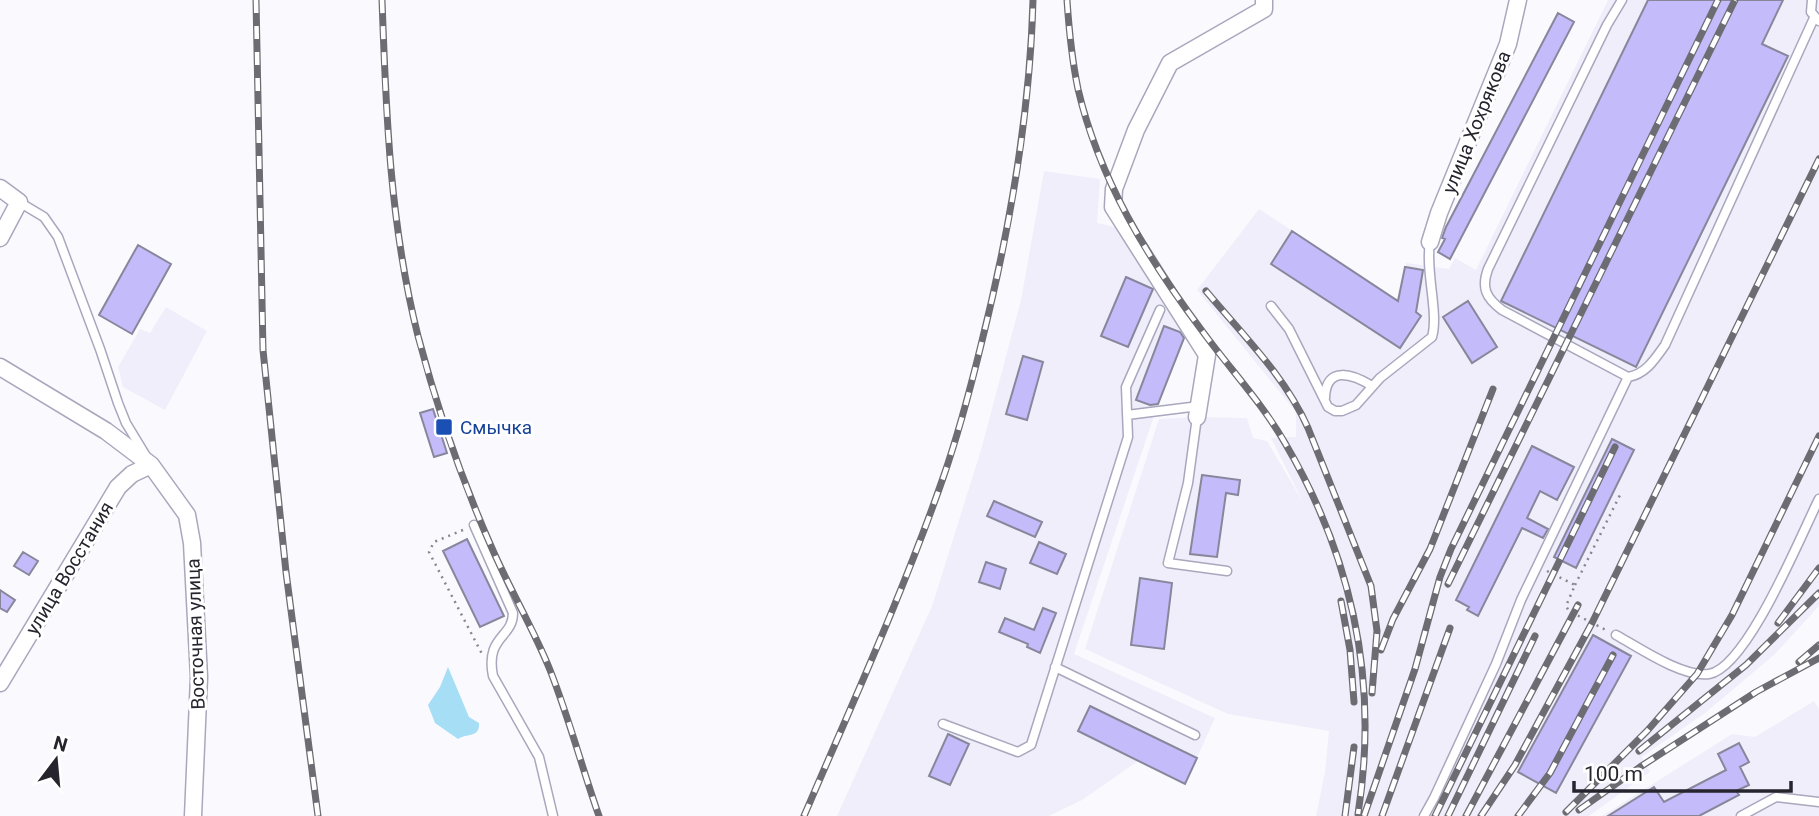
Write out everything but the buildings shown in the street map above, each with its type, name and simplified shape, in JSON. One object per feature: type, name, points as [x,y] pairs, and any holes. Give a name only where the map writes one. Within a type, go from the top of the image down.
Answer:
[{"type":"street","name":"улица Хохрякова","points":[[1430,242],[1439,213],[1501,62],[1514,24],[1518,0]]},
{"type":"street","points":[[1198,411],[1207,355],[1113,207],[1114,189],[1136,130],[1170,64],[1264,4]]},
{"type":"street","points":[[0,188],[19,202],[0,238]]},
{"type":"street","name":"Восточная улица","points":[[0,367],[106,431],[151,465],[187,515],[192,543],[198,677],[193,816]]},
{"type":"street","name":"улица Восстания","points":[[0,683],[118,488],[132,474],[151,465]]},
{"type":"lane","points":[[1622,0],[1607,25],[1489,268],[1484,286],[1485,294],[1502,310],[1628,376],[1639,375],[1665,345],[1816,20],[1811,12],[1812,0]]},
{"type":"lane","points":[[19,202],[44,217],[58,237],[126,423],[151,465]]},
{"type":"lane","points":[[1271,306],[1289,329],[1328,407],[1342,411],[1356,405],[1372,386],[1432,337],[1430,242]]},
{"type":"lane","points":[[943,724],[1018,752],[1031,745],[1128,437],[1126,387],[1160,310]]},
{"type":"lane","points":[[1325,401],[1327,386],[1339,375],[1350,375],[1372,386]]},
{"type":"lane","points":[[1424,816],[1491,676],[1537,565],[1628,376]]},
{"type":"lane","points":[[1127,415],[1198,411],[1188,483],[1168,564],[1227,571]]},
{"type":"lane","points":[[1616,635],[1659,659],[1697,674],[1721,670],[1753,633],[1819,499]]},
{"type":"lane","points":[[474,525],[513,613],[511,626],[494,646],[491,661],[493,676],[538,757],[553,816]]},
{"type":"lane","points":[[1055,667],[1195,735]]},
{"type":"lane","points":[[1741,816],[1776,797],[1819,802]]},
{"type":"path","points":[[1616,635],[1569,611],[1566,606],[1620,495]]},
{"type":"path","points":[[474,525],[434,542],[429,552],[493,676]]},
{"type":"path","points":[[1537,565],[1575,585]]},
{"type":"shaded area","points":[[1608,0],[1819,0],[1819,606],[1774,655],[1705,713],[1642,757],[1650,772],[1589,816],[1316,816],[1325,772],[1329,731],[1228,714],[1085,649],[1159,419],[1247,418],[1253,438],[1267,441],[1303,502],[1271,438],[1296,437],[1296,412],[1197,290],[1259,209],[1396,299],[1406,263],[1449,269],[1455,258],[1476,270]]},
{"type":"shaded area","points":[[1044,171],[1100,179],[1097,223],[1119,228],[1186,335],[1155,413],[1074,654],[1215,718],[1185,784],[1138,761],[1082,800],[1049,816],[837,816],[932,606],[981,450],[1021,300]]},
{"type":"shaded area","points":[[166,307],[207,331],[165,410],[123,387],[118,367],[140,329],[150,333]]},
{"type":"shaded area","points":[[1814,701],[1819,709],[1819,816],[1602,816],[1732,734],[1755,737]]},
{"type":"water","points":[[448,667],[469,717],[479,723],[475,733],[458,739],[435,723],[428,705],[440,687]]},
{"type":"railway","points":[[256,0],[263,350],[286,572],[318,816]]},
{"type":"railway","points":[[382,0],[395,211],[418,336],[460,469],[498,562],[550,670],[599,816]]},
{"type":"railway","points":[[804,816],[911,564],[964,412],[1009,217],[1028,87],[1033,0]]},
{"type":"railway","points":[[1067,0],[1078,89],[1087,122],[1112,186],[1163,276],[1276,428],[1308,486],[1328,530],[1343,576],[1362,669],[1364,765],[1358,814]]},
{"type":"railway","points":[[1364,816],[1415,669],[1440,577],[1451,549],[1718,0]]},
{"type":"railway","points":[[1448,584],[1735,0]]},
{"type":"railway","points":[[1481,816],[1515,765],[1592,623],[1819,159]]},
{"type":"railway","points":[[1206,291],[1275,373],[1308,428],[1371,586],[1377,631],[1372,693]]},
{"type":"railway","points":[[1381,650],[1393,619],[1430,549],[1493,389]]},
{"type":"railway","points":[[1566,812],[1647,731],[1697,674],[1732,615],[1819,436]]},
{"type":"railway","points":[[1435,816],[1615,447]]},
{"type":"railway","points":[[1778,623],[1819,568]]},
{"type":"railway","points":[[1639,751],[1746,665],[1819,593]]},
{"type":"railway","points":[[1341,601],[1350,650],[1354,702]]},
{"type":"railway","points":[[1466,816],[1578,605]]},
{"type":"railway","points":[[1382,816],[1450,628]]},
{"type":"railway","points":[[1448,816],[1535,636]]},
{"type":"railway","points":[[1799,662],[1819,645]]},
{"type":"railway","points":[[1518,816],[1550,773],[1613,655]]},
{"type":"railway","points":[[1579,810],[1756,692],[1819,658]]},
{"type":"railway","points":[[1345,816],[1354,747]]},
{"type":"place","name":"Смычка","points":[[444,427]]}]
